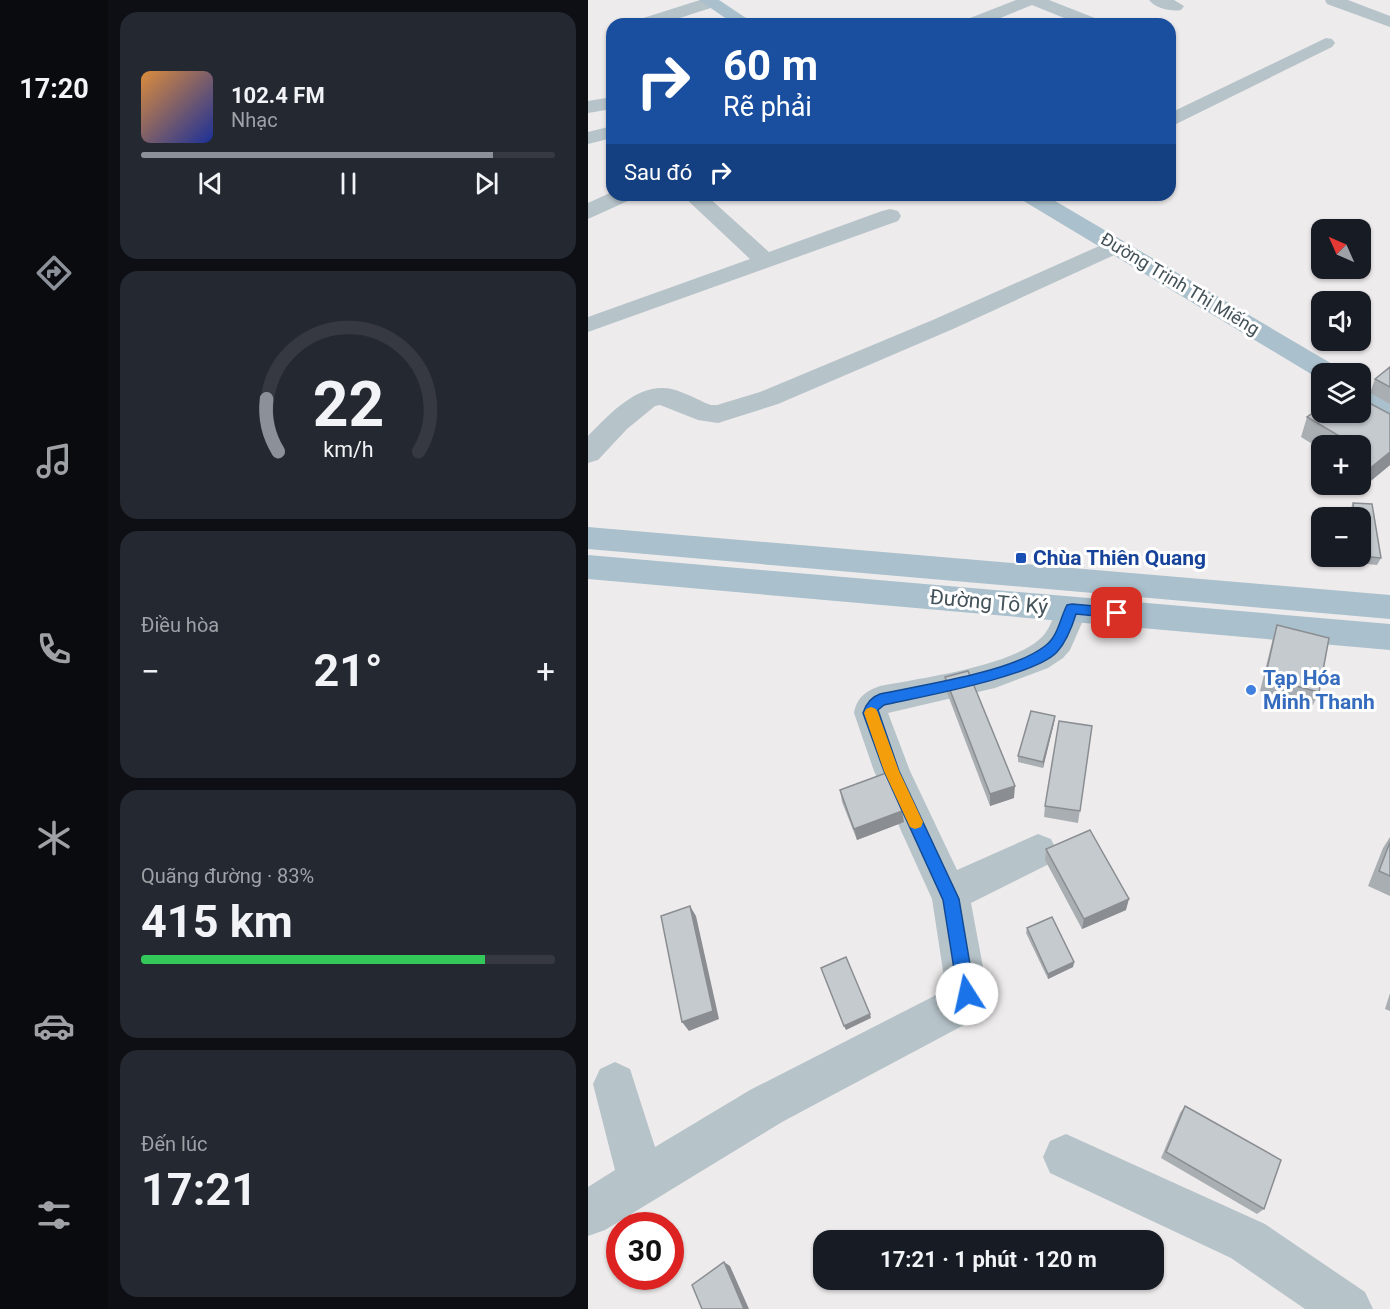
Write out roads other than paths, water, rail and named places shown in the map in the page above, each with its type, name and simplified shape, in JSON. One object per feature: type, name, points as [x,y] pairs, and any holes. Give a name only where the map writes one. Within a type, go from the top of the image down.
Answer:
[{"type":"main road","points":[[709,1],[737,18]]},
{"type":"main road","name":"Đường Trịnh Thị Miếng","points":[[1040,201],[1312,363]]},
{"type":"main road","points":[[1371,398],[1390,409]]},
{"type":"main road","name":"Đường Tô Ký","points":[[588,538],[1390,607]]},
{"type":"main road","name":"Đường Tô Ký","points":[[588,567],[1390,638]]},
{"type":"street","points":[[986,18],[1033,0],[1079,18]]},
{"type":"street","points":[[1157,0],[1175,6]]},
{"type":"street","points":[[1334,0],[1390,22]]},
{"type":"street","points":[[660,18],[709,1]]},
{"type":"street","points":[[1176,118],[1326,43]]},
{"type":"street","points":[[588,107],[606,104]]},
{"type":"street","points":[[588,138],[606,134]]},
{"type":"street","points":[[588,212],[610,201]]},
{"type":"street","points":[[700,201],[766,261]]},
{"type":"street","points":[[588,325],[890,216]]},
{"type":"street","points":[[588,453],[646,400],[654,397],[668,398],[708,414],[726,412],[770,398],[944,324],[1115,246]]},
{"type":"street","points":[[588,1213],[766,1106],[941,1017],[964,1002],[967,994],[951,899],[892,771],[871,713],[872,707],[880,700],[982,677],[1033,659],[1052,649],[1064,631],[1072,609]]},
{"type":"street","points":[[951,899],[954,893],[962,887],[1038,851]]},
{"type":"street","points":[[615,1084],[641,1181]]},
{"type":"street","points":[[1066,1157],[1248,1241],[1348,1309]]},
{"type":"place","name":"Chùa Thiên Quang","points":[[1021,558]]},
{"type":"place","name":"Tạp Hóa Minh Thanh","points":[[1251,690]]}]
